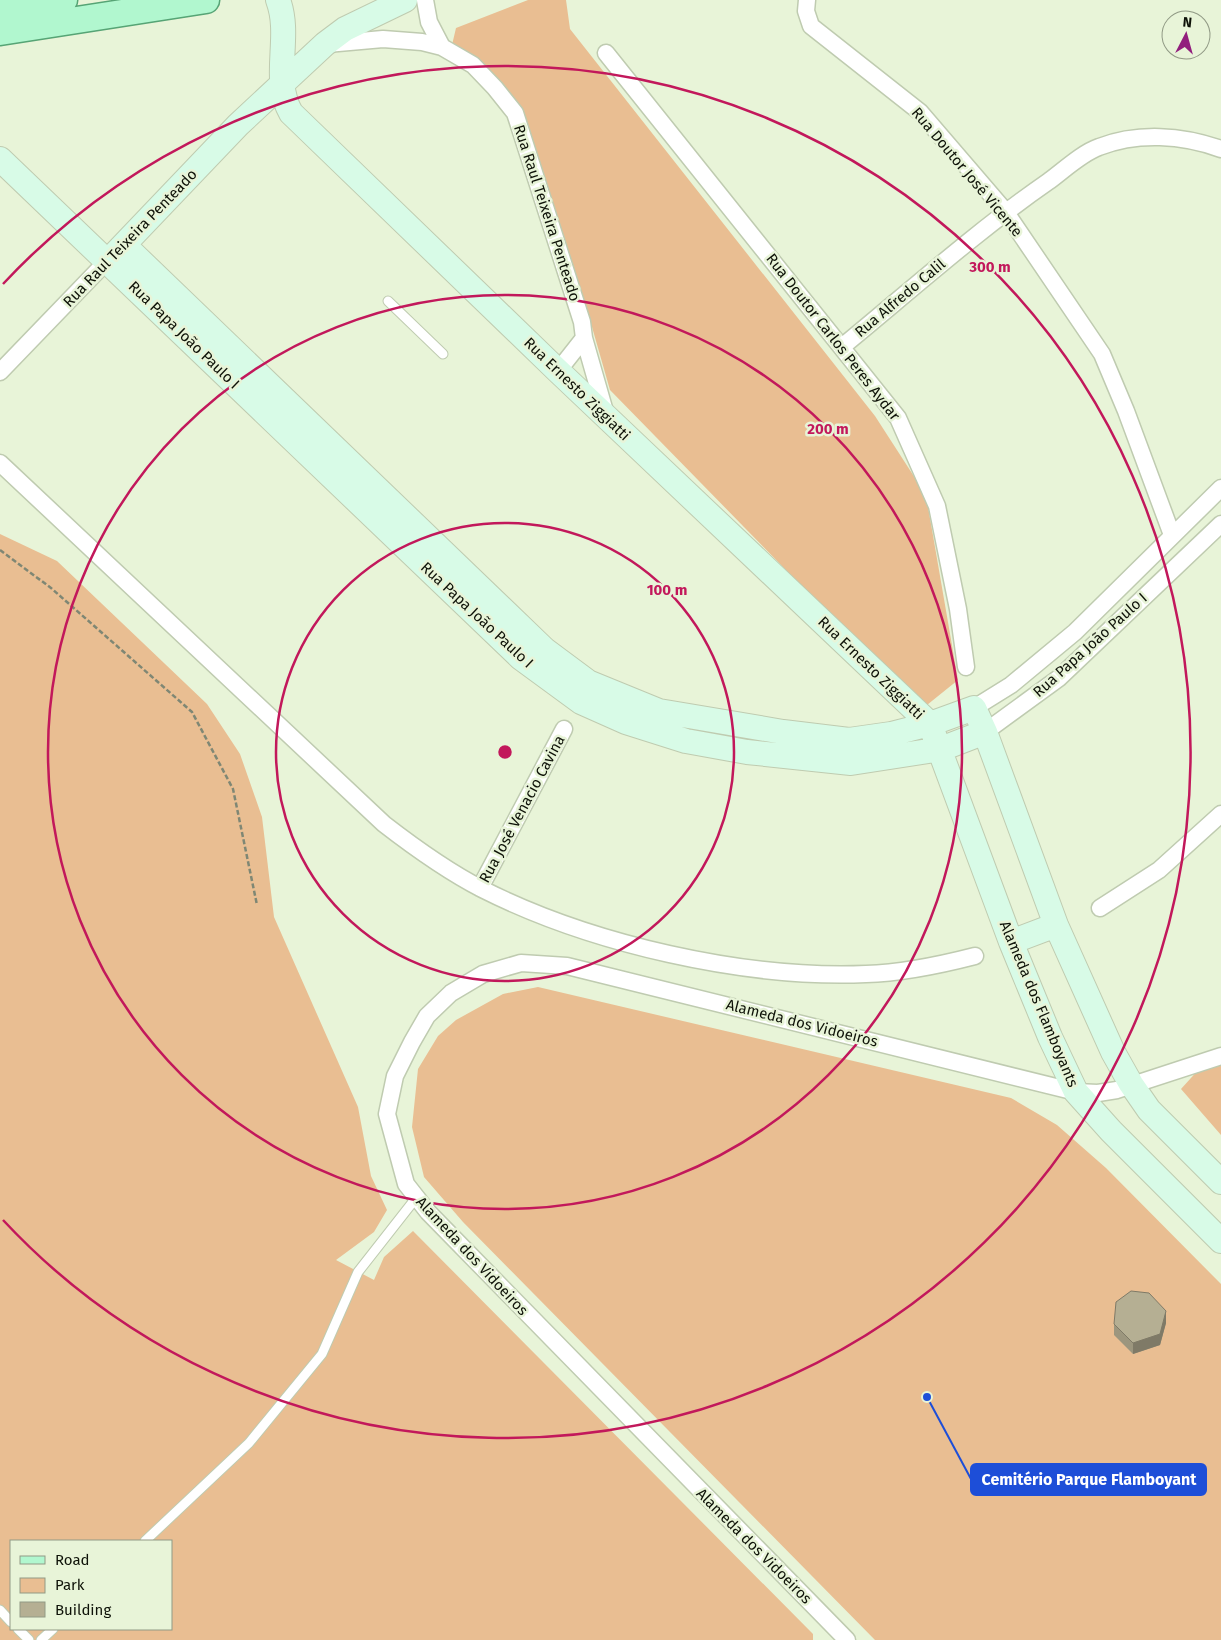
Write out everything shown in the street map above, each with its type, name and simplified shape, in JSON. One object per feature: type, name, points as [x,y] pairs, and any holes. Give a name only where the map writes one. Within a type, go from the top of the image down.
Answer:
[{"type":"main road","points":[[0,10],[64,0]]},
{"type":"main road","points":[[0,32],[206,0]]},
{"type":"street","name":"Rua Ernesto Ziggiatti","points":[[278,0],[284,30],[281,85],[284,100],[291,112],[606,417],[930,724],[941,749]]},
{"type":"street","name":"Rua Raul Teixeira Penteado","points":[[0,372],[260,103],[345,28],[405,0]]},
{"type":"street","points":[[425,0],[428,22],[442,47]]},
{"type":"street","name":"Rua Doutor José Vicente","points":[[807,0],[806,11],[811,26],[920,112],[1005,211],[1102,354],[1126,411],[1172,536]]},
{"type":"street","name":"Rua Raul Teixeira Penteado","points":[[325,44],[383,39],[422,42],[442,47],[473,66],[515,113],[582,322],[584,338],[606,417]]},
{"type":"street","name":"Rua Doutor Carlos Peres Aydar","points":[[606,53],[843,346],[898,418],[937,506],[958,609],[966,667]]},
{"type":"street","name":"Rua Alfredo Calil","points":[[843,346],[1005,211],[1097,147],[1130,138],[1155,136],[1203,142],[1221,149]]},
{"type":"street","name":"Rua Papa João Paulo I","points":[[0,160],[10,172],[116,253],[545,650],[588,682],[659,711],[735,726],[849,740],[891,734],[930,724],[974,708],[1011,685],[1075,632],[1221,488]]},
{"type":"street","name":"Rua Papa João Paulo I","points":[[116,253],[521,658],[581,702],[626,722],[686,741],[747,752],[851,763],[941,749],[985,732],[1058,678],[1221,524]]},
{"type":"street","points":[[558,371],[584,338]]},
{"type":"street","points":[[0,463],[384,824],[429,858],[480,888],[535,914],[615,939],[689,958],[761,971],[867,974],[939,965],[975,956]]},
{"type":"street","points":[[974,708],[985,732],[1056,925],[1113,1052],[1131,1084],[1150,1110],[1221,1182]]},
{"type":"street","name":"Rua José Venacio Cavina","points":[[480,888],[564,729]]},
{"type":"street","name":"Alameda dos Flamboyants","points":[[941,749],[1011,942],[1050,1037],[1076,1092],[1111,1131],[1221,1241]]},
{"type":"street","points":[[1100,908],[1159,870],[1221,814]]},
{"type":"street","points":[[1011,942],[1056,925]]},
{"type":"street","name":"Alameda dos Vidoeiros","points":[[847,1640],[428,1212],[406,1184],[387,1114],[395,1076],[427,1016],[451,992],[483,974],[521,964],[568,966],[1076,1092],[1098,1093],[1117,1090],[1221,1056]]},
{"type":"lane","points":[[388,300],[443,354]]},
{"type":"lane","points":[[146,1540],[249,1444],[322,1354],[358,1272],[416,1198]]},
{"type":"lane","points":[[0,1610],[10,1621]]},
{"type":"lane","points":[[19,1630],[29,1640]]},
{"type":"lane","points":[[41,1640],[52,1630]]},
{"type":"path","points":[[0,550],[51,588],[192,712],[233,789],[257,905]]},
{"type":"green space","points":[[528,0],[566,0],[570,29],[875,416],[926,495],[958,680],[922,709],[610,390],[592,327],[520,113],[452,45],[456,28]]},
{"type":"green space","points":[[0,534],[57,561],[207,704],[240,754],[262,817],[274,917],[358,1107],[371,1176],[387,1210],[374,1232],[336,1260],[374,1280],[384,1257],[413,1231],[813,1634],[813,1640],[0,1640]]},
{"type":"green space","points":[[538,987],[1011,1098],[1057,1125],[1106,1168],[1221,1284],[1221,1640],[875,1640],[463,1222],[424,1177],[412,1127],[418,1069],[438,1036],[456,1020],[503,994]]},
{"type":"green space","points":[[1221,1065],[1221,1135],[1181,1089],[1200,1068]]},
{"type":"building","points":[[1131,1291],[1149,1293],[1166,1311],[1160,1334],[1133,1343],[1114,1324],[1116,1302]]},
{"type":"place","name":"Cemitério Parque Flamboyant","points":[[927,1397]]}]
